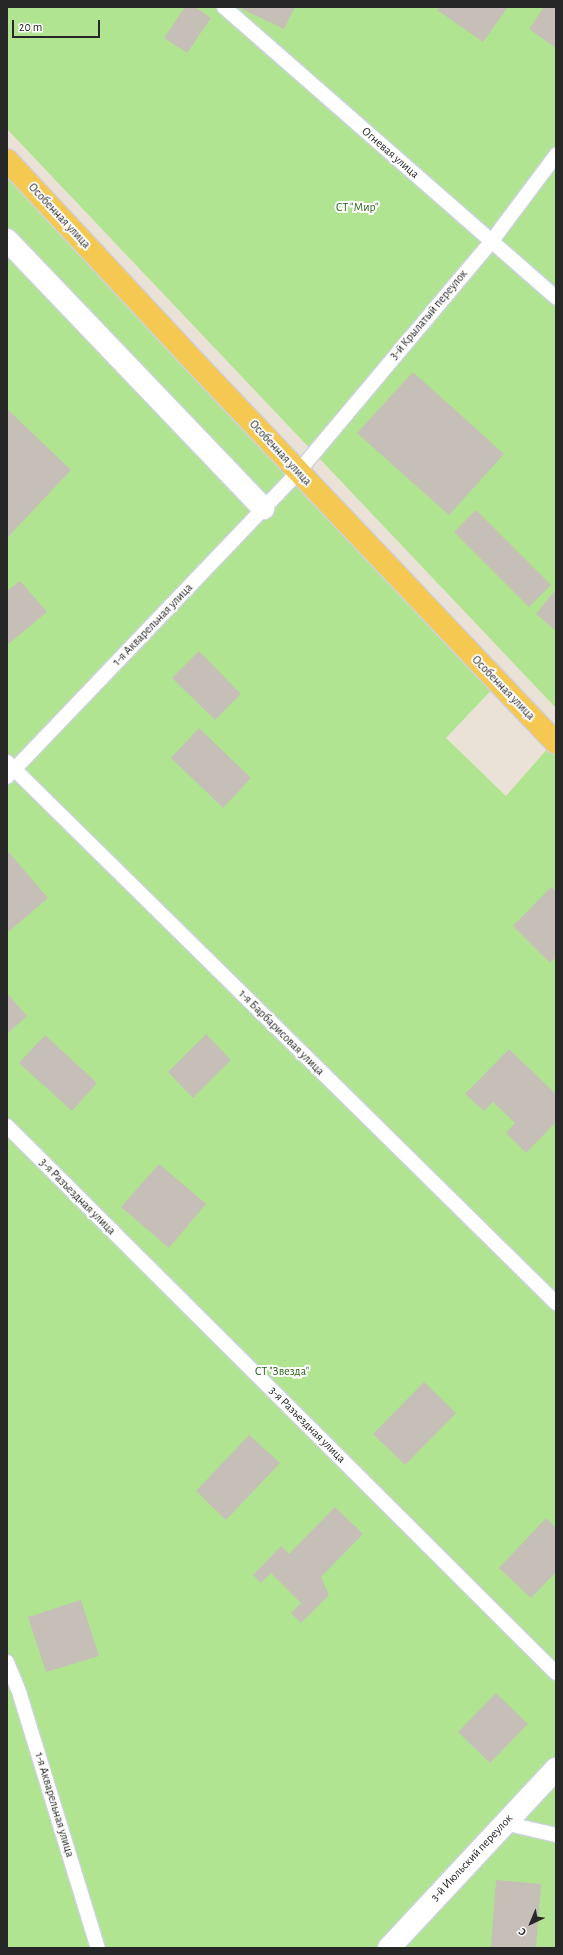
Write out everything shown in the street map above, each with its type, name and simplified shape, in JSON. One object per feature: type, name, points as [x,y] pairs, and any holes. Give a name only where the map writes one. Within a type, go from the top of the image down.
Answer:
[{"type":"main road","name":"Особенная улица","points":[[7,160],[298,472],[556,743]]},
{"type":"street","points":[[7,240],[263,508]]},
{"type":"street","name":"3-й Июльский переулок","points":[[389,1948],[556,1769]]},
{"type":"lane","name":"Огневая улица","points":[[224,7],[556,298]]},
{"type":"lane","name":"3-й Крылатый переулок","points":[[298,472],[491,242],[556,155]]},
{"type":"lane","name":"1-я Акварельная улица","points":[[10,770],[298,472]]},
{"type":"lane","name":"1-я Барбарисовая улица","points":[[10,770],[556,1303]]},
{"type":"lane","name":"3-я Разъездная улица","points":[[7,1126],[556,1673]]},
{"type":"lane","name":"1-я Акварельная улица","points":[[7,1662],[20,1695],[98,1948]]},
{"type":"lane","points":[[504,1823],[556,1835]]},
{"type":"green space","name":"СТ \"Мир\"","points":[[7,7],[556,7],[556,708],[7,129]]},
{"type":"green space","name":"СТ \"Звезда\"","points":[[7,171],[499,682],[446,738],[506,796],[556,739],[556,1948],[7,1948]]},
{"type":"building","points":[[185,7],[195,7],[211,18],[187,53],[164,38]]},
{"type":"building","points":[[243,7],[295,7],[284,29],[242,9]]},
{"type":"building","points":[[440,7],[508,7],[483,42],[437,10]]},
{"type":"building","points":[[544,7],[556,7],[556,48],[529,29]]},
{"type":"building","points":[[413,372],[504,454],[449,515],[357,433]]},
{"type":"building","points":[[7,409],[71,470],[8,537],[7,536]]},
{"type":"building","points":[[476,510],[551,585],[529,607],[454,532]]},
{"type":"building","points":[[20,581],[47,612],[7,645],[7,591]]},
{"type":"building","points":[[556,589],[556,631],[536,614]]},
{"type":"building","points":[[199,651],[241,694],[215,720],[172,678]]},
{"type":"building","points":[[199,728],[251,778],[223,808],[171,758]]},
{"type":"building","points":[[7,850],[48,898],[7,933]]},
{"type":"building","points":[[551,887],[556,892],[556,957],[550,963],[513,926]]},
{"type":"building","points":[[7,993],[27,1016],[7,1034]]},
{"type":"building","points":[[206,1034],[231,1060],[193,1098],[168,1072]]},
{"type":"building","points":[[45,1035],[97,1083],[72,1111],[19,1063]]},
{"type":"building","points":[[509,1049],[556,1094],[556,1122],[526,1153],[506,1133],[515,1123],[493,1102],[484,1111],[465,1094]]},
{"type":"building","points":[[159,1164],[206,1204],[169,1248],[121,1207]]},
{"type":"building","points":[[424,1382],[456,1413],[405,1465],[373,1434]]},
{"type":"building","points":[[249,1435],[280,1463],[226,1520],[196,1491]]},
{"type":"building","points":[[335,1507],[363,1534],[321,1577],[329,1595],[301,1623],[291,1613],[301,1603],[271,1573],[261,1583],[253,1575],[281,1546],[289,1554]]},
{"type":"building","points":[[546,1518],[556,1528],[556,1572],[531,1598],[499,1568]]},
{"type":"building","points":[[81,1600],[99,1656],[46,1672],[28,1617]]},
{"type":"building","points":[[496,1693],[528,1724],[490,1763],[458,1732]]},
{"type":"building","points":[[496,1880],[541,1884],[536,1948],[491,1947]]}]
